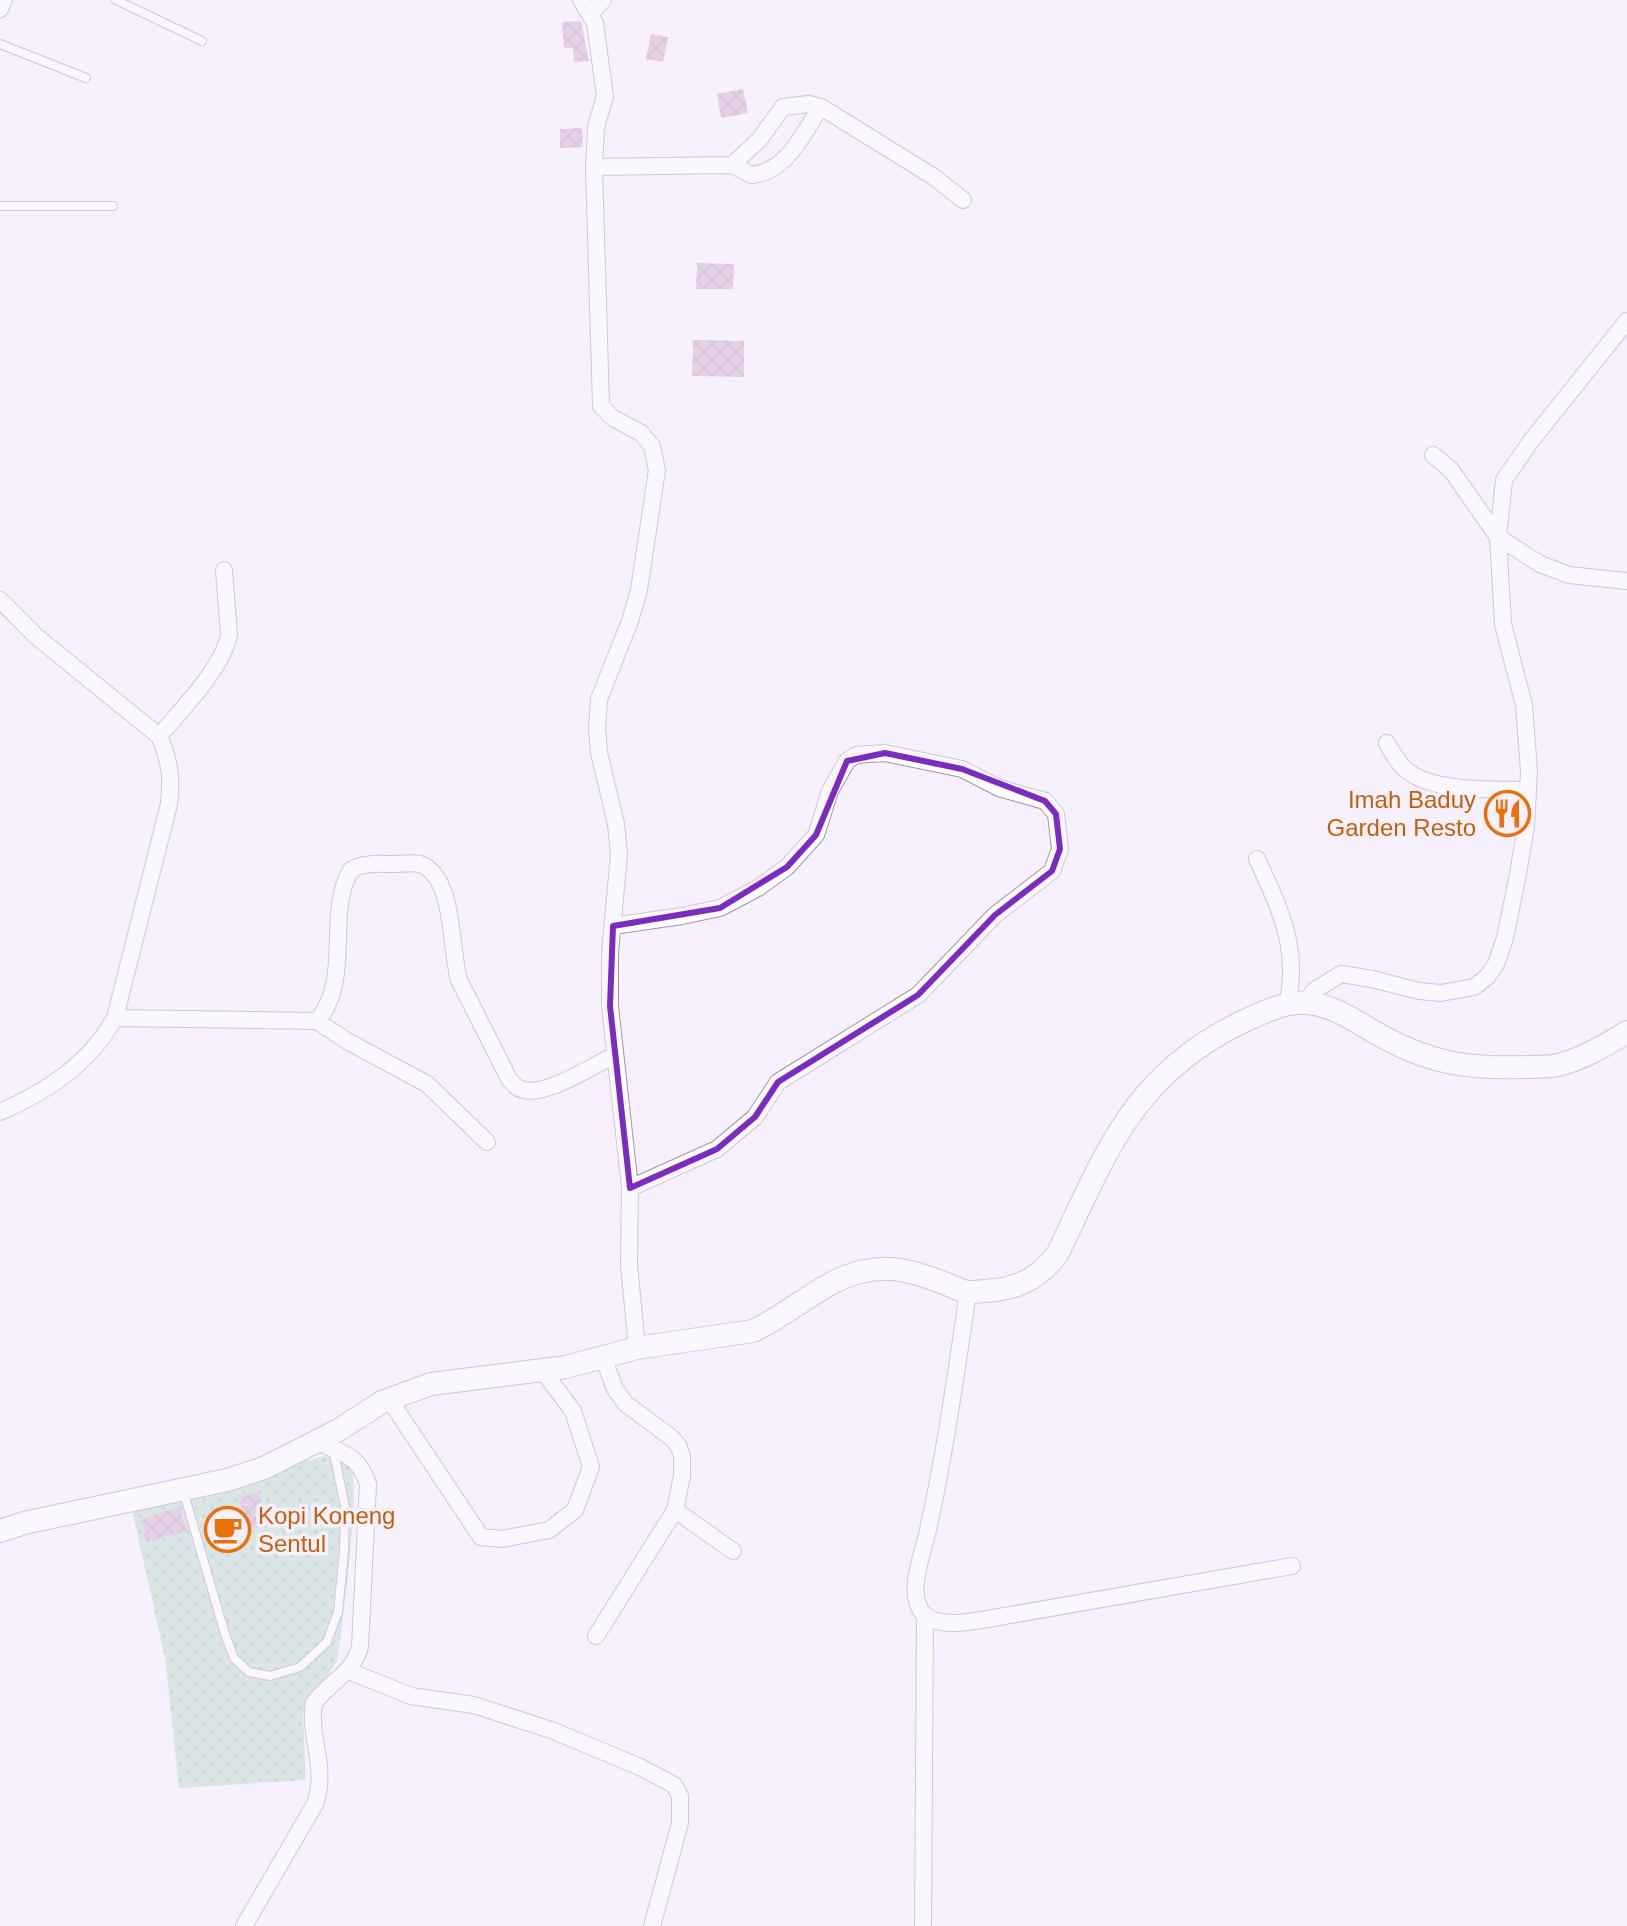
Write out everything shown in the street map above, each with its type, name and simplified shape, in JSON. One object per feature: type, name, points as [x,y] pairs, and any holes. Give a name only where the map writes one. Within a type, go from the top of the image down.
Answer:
[{"type":"street","points":[[0,9],[4,0]]},
{"type":"street","points":[[603,0],[586,6],[595,23],[605,96],[596,127],[594,167],[601,406],[613,418],[641,433],[652,446],[657,470],[639,590],[599,699],[597,728],[619,854],[610,953],[610,1006],[630,1188],[629,1265],[637,1348]]},
{"type":"street","points":[[732,165],[759,140],[783,107],[809,104],[821,107],[934,177],[963,200]]},
{"type":"street","points":[[594,167],[732,165],[752,175],[770,171],[788,155],[821,107]]},
{"type":"street","points":[[1296,1004],[1341,974],[1441,993],[1474,987],[1487,977],[1496,964],[1508,925],[1526,826],[1528,790],[1524,705],[1503,624],[1498,537],[1500,508],[1508,471],[1620,339],[1627,321]]},
{"type":"street","points":[[1433,455],[1451,470],[1498,537],[1540,564],[1569,575],[1627,581]]},
{"type":"street","points":[[159,736],[208,675],[227,645],[224,570]]},
{"type":"street","points":[[0,600],[37,637],[159,736],[169,757],[172,777],[169,804],[115,1018],[78,1064],[57,1082],[0,1112]]},
{"type":"street","points":[[1387,743],[1398,762],[1423,780],[1459,787],[1528,790]]},
{"type":"street","points":[[613,926],[720,908],[758,888],[787,867],[816,835],[830,791],[847,761],[856,755],[885,753],[962,769],[999,788],[1045,801],[1056,814],[1060,849],[1052,871],[995,915],[918,995],[778,1082],[755,1117],[717,1149],[630,1188]]},
{"type":"street","points":[[1257,859],[1286,925],[1296,1004]]},
{"type":"street","points":[[317,1021],[325,1012],[334,990],[346,878],[351,870],[364,865],[414,863],[428,869],[439,880],[445,893],[459,980],[509,1079],[516,1086],[530,1091],[552,1087],[615,1055]]},
{"type":"street","points":[[0,1531],[24,1523],[183,1490],[264,1468],[325,1445],[389,1399],[431,1384],[566,1367],[637,1348],[753,1331],[771,1323],[831,1283],[859,1272],[878,1268],[909,1270],[968,1292],[1008,1290],[1036,1277],[1058,1253],[1117,1131],[1148,1091],[1166,1072],[1225,1031],[1259,1014],[1296,1004],[1321,1005],[1436,1061],[1470,1067],[1559,1066],[1595,1052],[1627,1032]]},
{"type":"street","points":[[115,1018],[317,1021],[360,1049],[427,1084],[487,1142]]},
{"type":"street","points":[[968,1292],[944,1459],[917,1580],[919,1607],[925,1616],[948,1622],[993,1618],[1292,1566]]},
{"type":"street","points":[[596,1636],[675,1510],[682,1476],[679,1447],[672,1438],[626,1404],[615,1389],[603,1357]]},
{"type":"street","points":[[389,1399],[481,1537],[502,1539],[528,1536],[549,1530],[575,1510],[591,1467],[573,1411],[542,1370]]},
{"type":"street","points":[[244,1926],[315,1804],[319,1791],[320,1759],[314,1703],[356,1661],[362,1632],[368,1484],[361,1464],[325,1445]]},
{"type":"street","points":[[675,1510],[733,1551]]},
{"type":"street","points":[[923,1926],[925,1616]]},
{"type":"street","points":[[349,1671],[411,1696],[474,1705],[554,1731],[640,1767],[674,1785],[680,1796],[680,1823],[652,1926]]},
{"type":"lane","points":[[116,0],[202,41]]},
{"type":"lane","points":[[0,44],[86,78]]},
{"type":"lane","points":[[0,206],[113,206]]},
{"type":"lane","points":[[183,1490],[234,1658],[249,1672],[270,1676],[300,1667],[327,1642],[338,1612],[345,1506],[325,1445]]},
{"type":"highlighted area","points":[[885,753],[962,769],[1045,801],[1056,814],[1060,849],[1052,871],[995,915],[918,995],[778,1082],[755,1117],[717,1149],[630,1188],[610,1006],[613,926],[720,908],[787,867],[816,835],[847,761]]},
{"type":"green space","points":[[328,1455],[353,1466],[354,1511],[337,1661],[303,1713],[306,1780],[179,1788],[165,1658],[132,1510]]},
{"type":"building","points":[[581,21],[589,61],[574,62],[573,48],[564,48],[562,22]]},
{"type":"building","points":[[651,34],[668,37],[663,62],[646,59]]},
{"type":"building","points":[[743,89],[748,113],[721,118],[717,94]]},
{"type":"building","points":[[582,128],[583,147],[560,148],[560,129]]},
{"type":"building","points":[[697,263],[734,264],[733,289],[696,289]]},
{"type":"building","points":[[693,340],[744,341],[744,377],[692,376]]},
{"type":"building","points":[[259,1492],[267,1527],[245,1529],[240,1496]]},
{"type":"building","points":[[180,1507],[187,1531],[146,1542],[142,1519]]},
{"type":"place","name":"Imah Baduy Garden Resto","points":[[1507,814]]},
{"type":"place","name":"Kopi Koneng Sentul","points":[[227,1530]]}]
